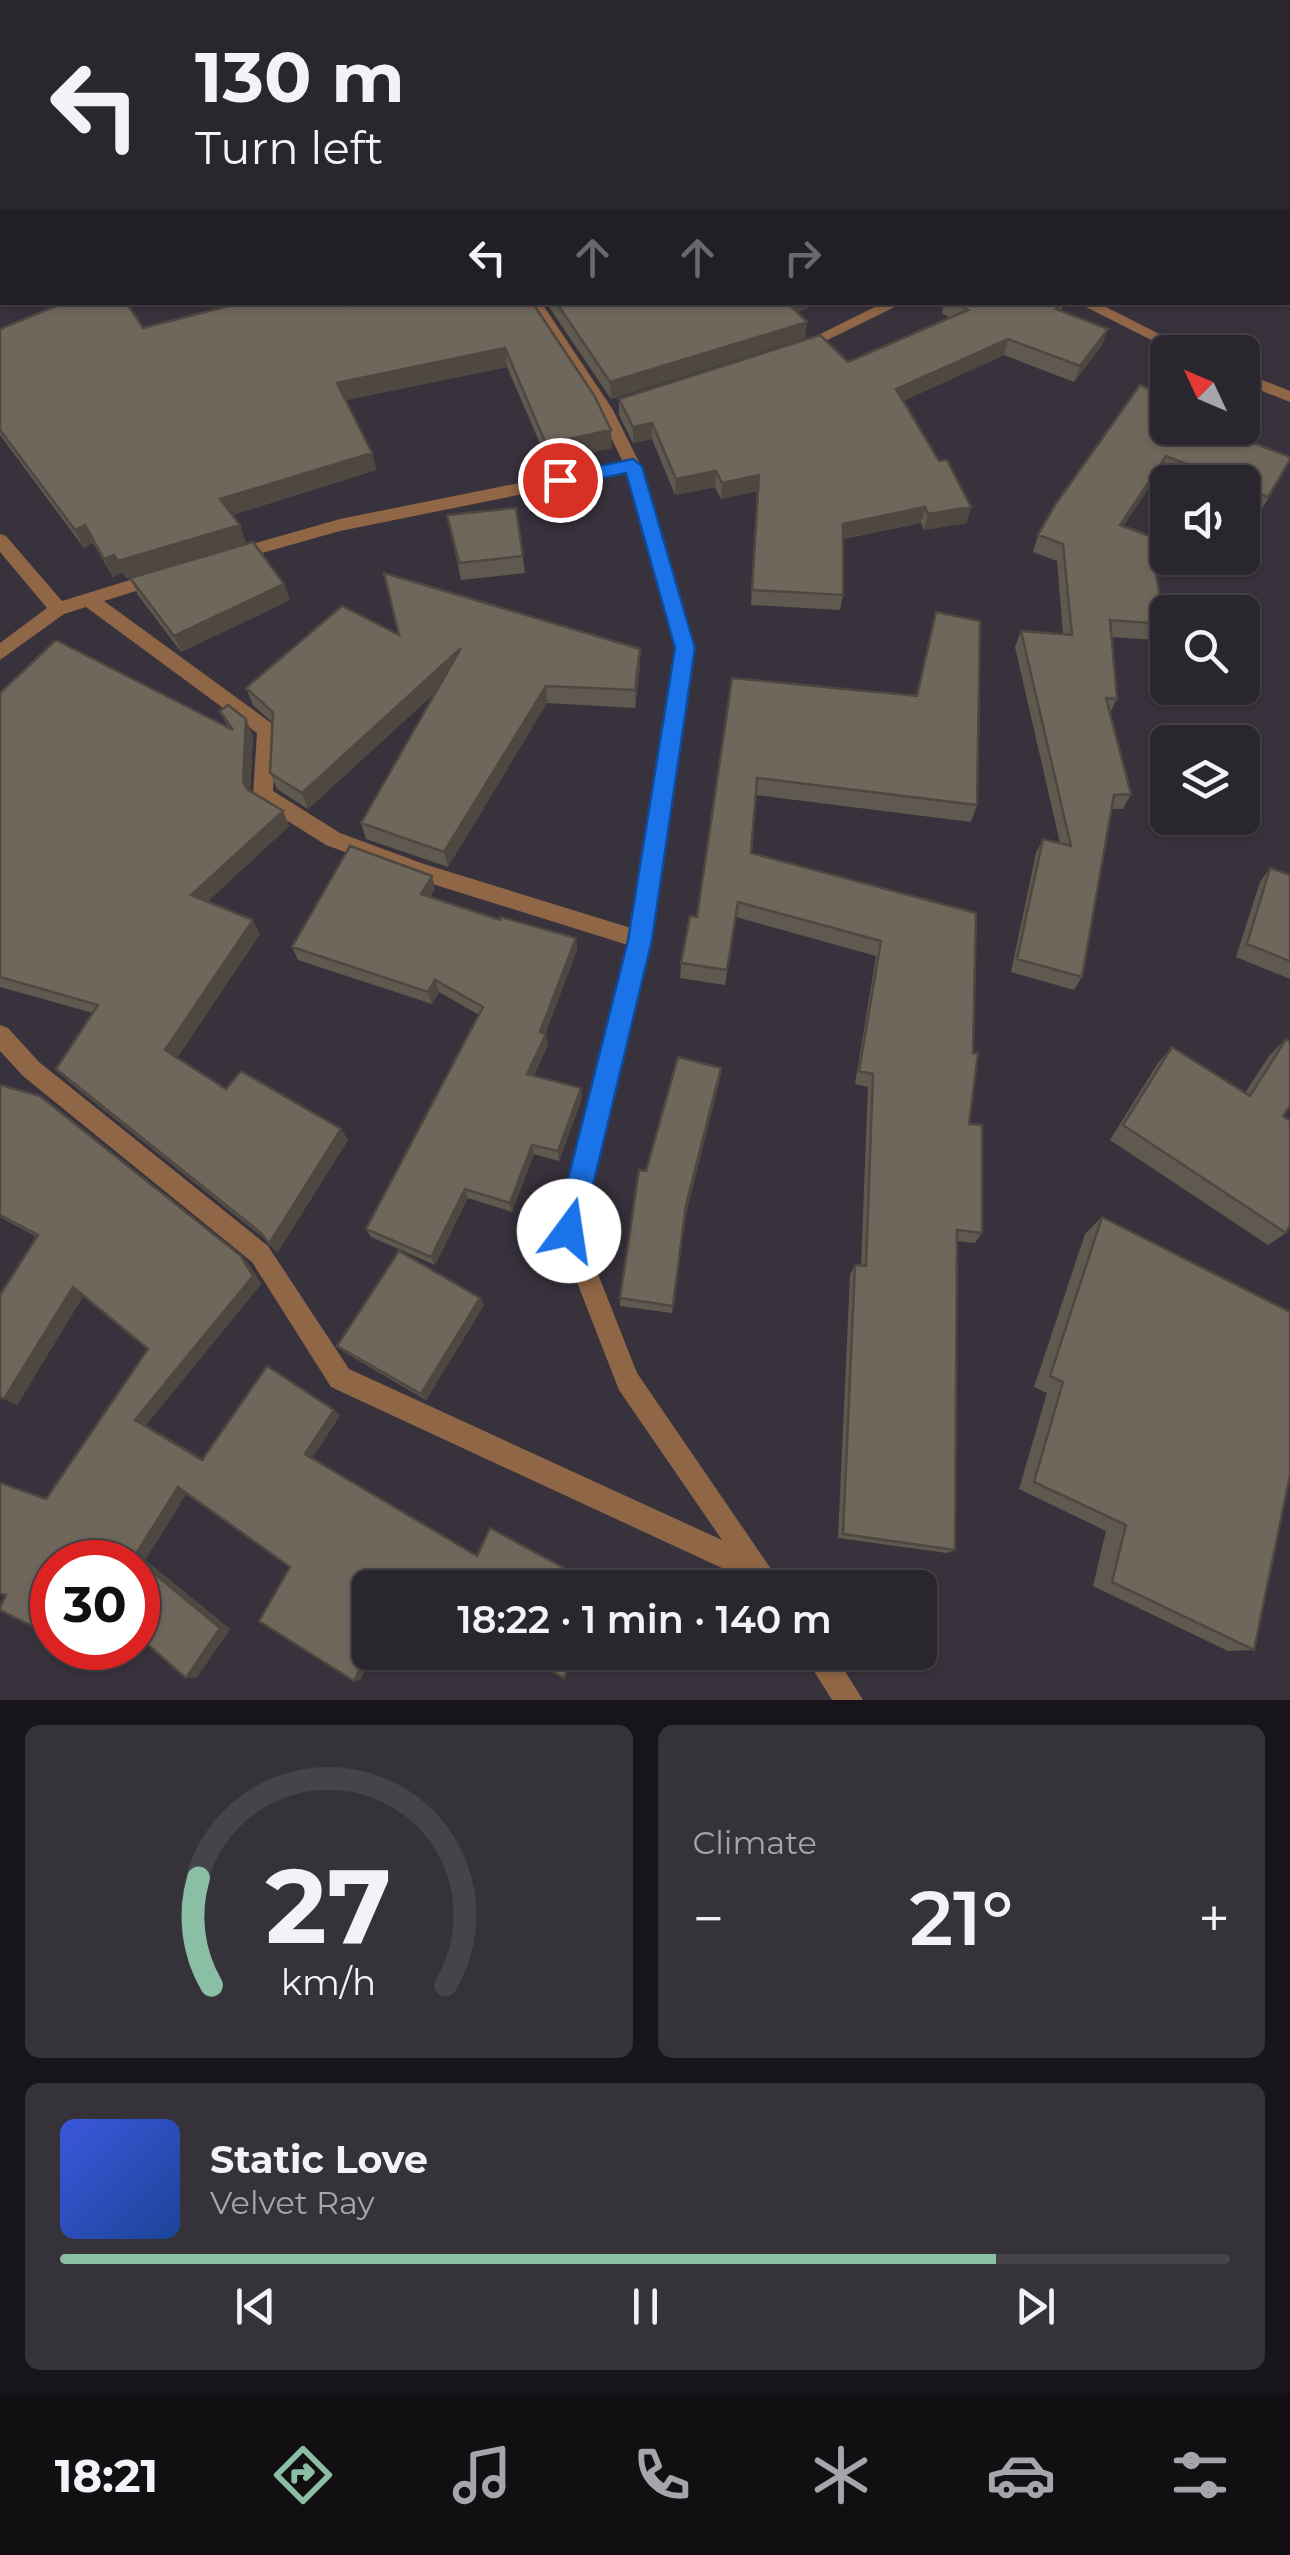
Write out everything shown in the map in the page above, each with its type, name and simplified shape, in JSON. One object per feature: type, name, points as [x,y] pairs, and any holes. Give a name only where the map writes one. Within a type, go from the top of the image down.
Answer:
[{"type":"street","points":[[535,305],[614,407],[685,648],[640,940],[569,1231],[628,1381],[759,1570]]},
{"type":"street","points":[[786,352],[822,341],[892,305]]},
{"type":"street","points":[[1089,305],[1152,335]]},
{"type":"street","points":[[1260,384],[1290,397]]},
{"type":"street","points":[[219,559],[340,524],[633,466]]},
{"type":"street","points":[[0,540],[58,610]]},
{"type":"street","points":[[0,654],[58,610],[182,570]]},
{"type":"street","points":[[88,599],[267,730],[263,795],[333,839],[423,872],[640,940]]},
{"type":"street","points":[[0,1035],[30,1069],[260,1254],[340,1378],[745,1570]]},
{"type":"street","points":[[828,1670],[849,1700]]},
{"type":"building","points":[[59,305],[128,305],[143,328],[232,305],[534,305],[594,395],[611,430],[546,444],[505,348],[337,383],[372,453],[220,499],[240,525],[118,561],[114,555],[104,559],[85,525],[75,530],[0,430],[0,329]]},
{"type":"building","points":[[558,305],[790,305],[807,322],[610,382]]},
{"type":"building","points":[[960,305],[1060,305],[1056,309],[1108,329],[1080,366],[1008,339],[896,389],[939,461],[947,460],[971,507],[928,514],[925,507],[843,524],[843,595],[752,590],[759,475],[722,483],[716,471],[676,479],[652,423],[633,427],[619,399],[820,335],[848,362],[968,310]]},
{"type":"building","points":[[1140,385],[1150,389],[1150,445],[1259,445],[1290,457],[1268,497],[1260,494],[1260,465],[1189,465],[1166,456],[1160,465],[1150,465],[1150,480],[1120,525],[1150,536],[1150,575],[1156,575],[1159,595],[1150,595],[1150,623],[1110,620],[1117,699],[1106,698],[1131,794],[1114,795],[1082,977],[1017,959],[1043,839],[1071,846],[1021,631],[1072,635],[1063,544],[1038,535]]},
{"type":"building","points":[[516,508],[523,556],[459,563],[447,515]]},
{"type":"building","points":[[253,542],[284,584],[174,636],[130,578]]},
{"type":"building","points":[[384,573],[640,649],[635,690],[546,686],[444,852],[361,823],[461,648],[302,793],[270,773],[273,712],[246,688],[342,606],[399,635]]},
{"type":"building","points":[[936,612],[980,621],[977,805],[757,778],[751,853],[976,913],[973,1053],[978,1053],[969,1124],[982,1125],[982,1233],[957,1230],[955,1550],[843,1534],[855,1265],[866,1266],[873,1074],[859,1071],[881,941],[738,902],[727,970],[681,963],[690,916],[697,917],[732,678],[917,696]]},
{"type":"building","points":[[56,640],[233,730],[220,711],[228,705],[246,719],[243,781],[247,789],[283,811],[191,895],[253,920],[165,1050],[226,1089],[241,1071],[341,1129],[269,1244],[262,1234],[56,1069],[98,1005],[0,977],[0,693]]},
{"type":"building","points":[[350,846],[432,876],[421,894],[500,920],[501,917],[576,938],[540,1032],[546,1034],[527,1074],[581,1088],[558,1151],[532,1145],[510,1203],[465,1189],[431,1257],[366,1229],[483,1007],[435,980],[428,992],[292,947]]},
{"type":"building","points":[[1270,868],[1290,875],[1290,961],[1247,944]]},
{"type":"building","points":[[1286,1039],[1290,1042],[1290,1106],[1283,1116],[1290,1121],[1290,1225],[1286,1233],[1123,1125],[1172,1047],[1250,1096]]},
{"type":"building","points":[[678,1057],[721,1068],[686,1205],[673,1306],[620,1298],[639,1170],[646,1171]]},
{"type":"building","points":[[0,1085],[40,1096],[241,1256],[253,1276],[135,1420],[202,1460],[267,1366],[334,1410],[305,1454],[477,1556],[490,1528],[568,1570],[352,1570],[352,1670],[360,1670],[354,1681],[259,1621],[290,1567],[178,1487],[145,1540],[30,1540],[30,1625],[0,1610],[6,1595],[0,1593],[0,1483],[46,1499],[148,1349],[73,1287],[4,1399],[0,1397],[0,1295],[38,1235],[0,1215]]},
{"type":"building","points":[[1102,1217],[1290,1312],[1290,1475],[1254,1650],[1112,1582],[1126,1525],[1034,1482],[1063,1382],[1050,1376]]},
{"type":"building","points":[[399,1251],[480,1298],[421,1394],[337,1346]]},
{"type":"building","points":[[160,1578],[220,1628],[186,1678],[160,1655]]},
{"type":"building","points":[[549,1670],[567,1670],[564,1678]]},
{"type":"route","points":[[560,480],[633,466],[685,648],[640,940],[569,1231]]}]
